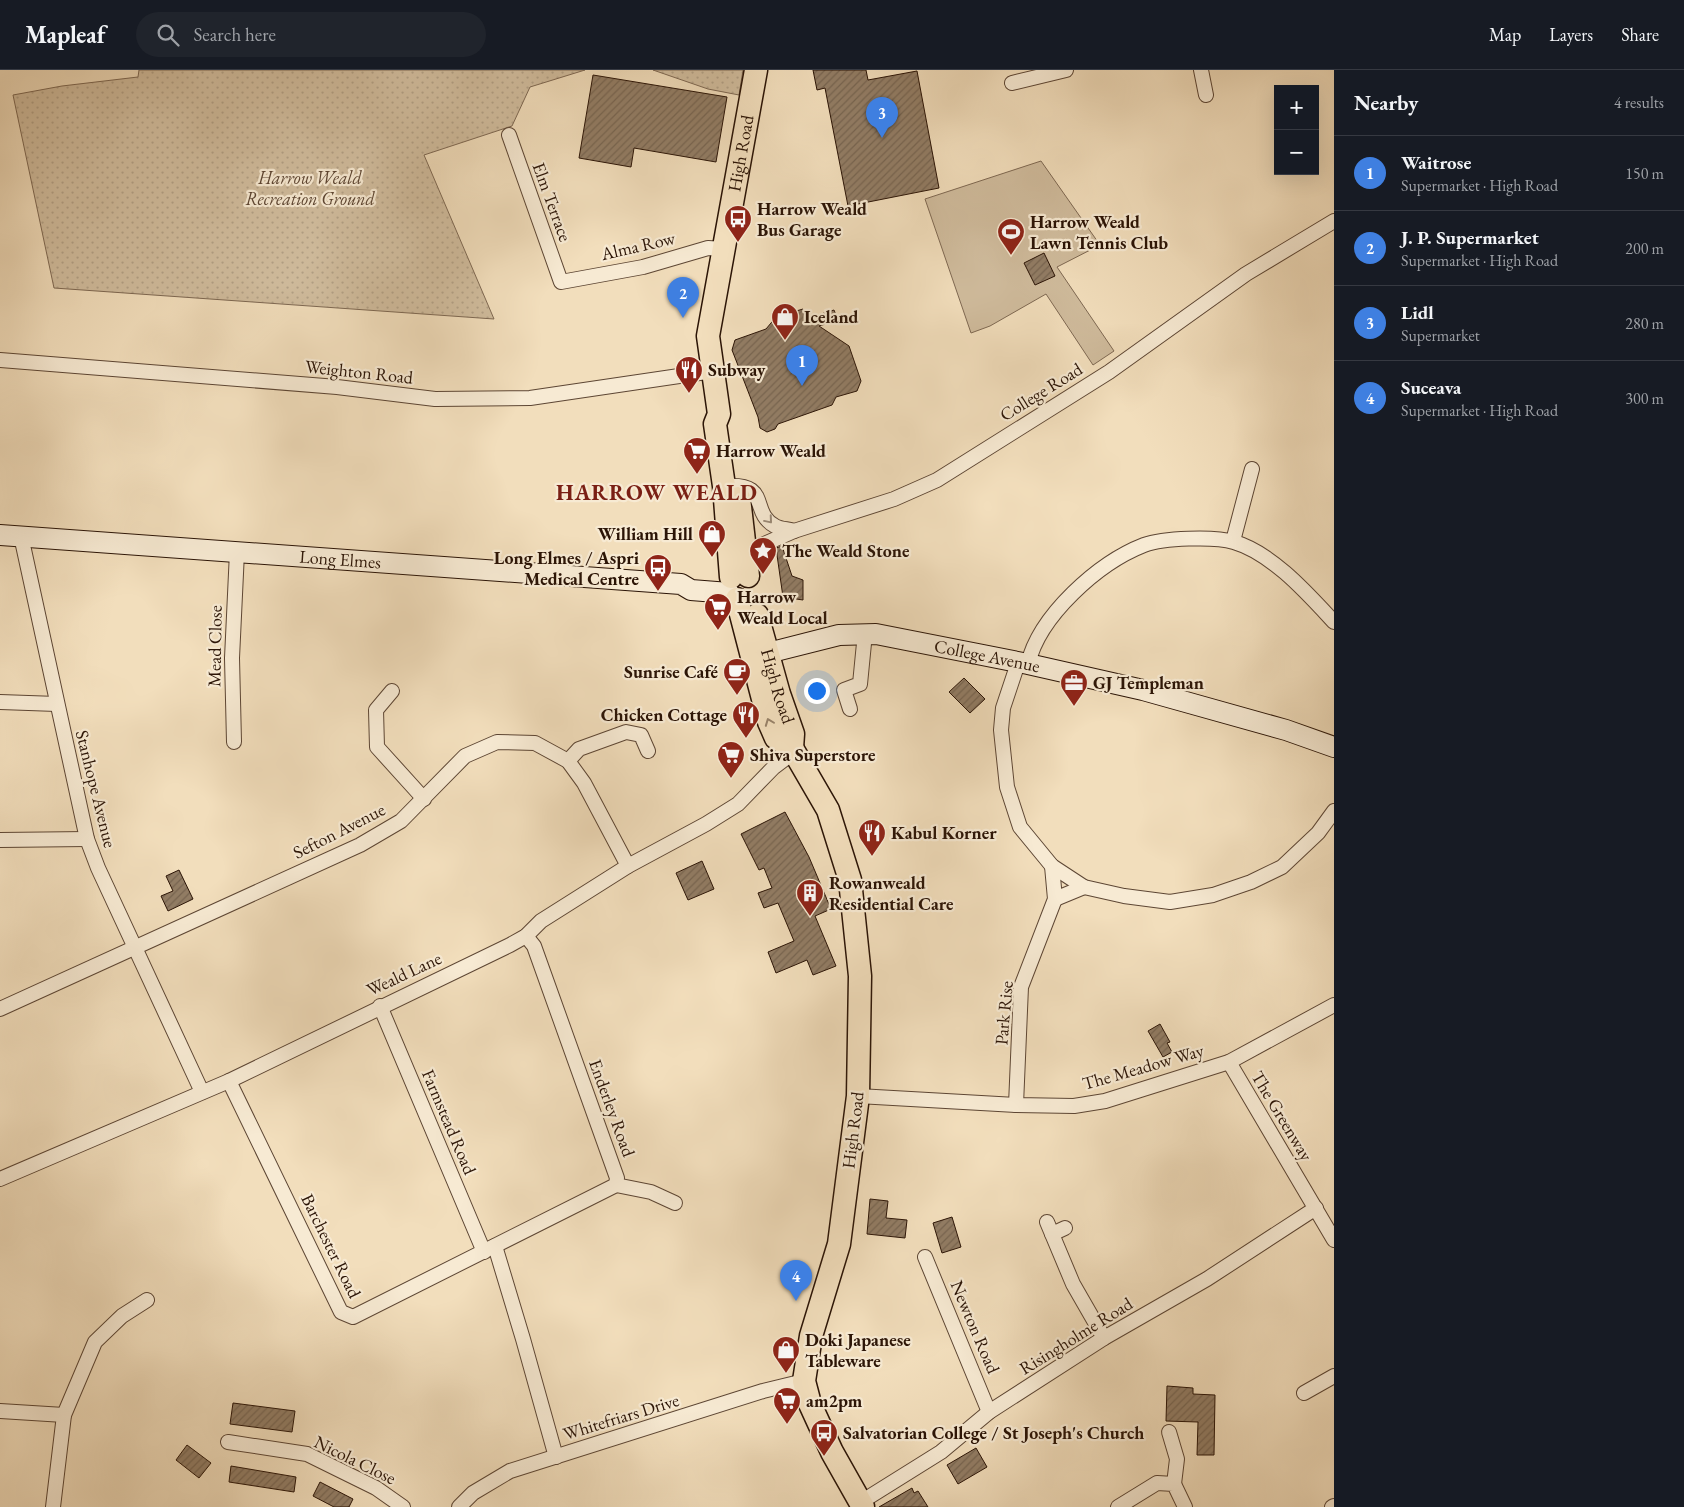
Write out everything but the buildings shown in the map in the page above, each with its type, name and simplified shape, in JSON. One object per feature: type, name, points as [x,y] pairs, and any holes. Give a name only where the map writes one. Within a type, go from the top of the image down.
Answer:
[{"type":"main road","name":"High Road","points":[[756,70],[708,336],[720,414],[727,422],[737,586],[760,655],[761,699],[776,738],[793,750],[828,810],[850,880],[860,976],[858,1096],[839,1244],[812,1336],[804,1381],[810,1404],[832,1452],[862,1505]]},
{"type":"main road","name":"High Road","points":[[731,485],[746,552],[737,586]]},
{"type":"street","points":[[1012,83],[1066,70]]},
{"type":"street","points":[[1200,70],[1206,95]]},
{"type":"street","name":"Elm Terrace","points":[[508,135],[561,282]]},
{"type":"street","name":"College Road","points":[[746,552],[794,531],[894,499],[937,480],[1109,372],[1246,274],[1334,221]]},
{"type":"street","name":"Alma Row","points":[[561,282],[643,266],[708,248],[724,249]]},
{"type":"street","name":"Weighton Road","points":[[0,360],[336,387],[435,399],[530,398],[713,371]]},
{"type":"street","points":[[1233,541],[1252,469]]},
{"type":"street","points":[[731,485],[755,492],[767,520],[776,527],[794,531]]},
{"type":"street","name":"Long Elmes","points":[[0,534],[681,584],[691,590],[737,586]]},
{"type":"street","name":"Stanhope Avenue","points":[[22,536],[87,839],[98,868],[202,1092]]},
{"type":"street","points":[[1334,622],[1308,593],[1258,552],[1233,541],[1185,538],[1144,545],[1104,566],[1068,598],[1035,642],[1023,664],[1002,716],[1001,730],[1007,787],[1020,827],[1052,866],[1084,887],[1124,896],[1170,902],[1213,895],[1251,882],[1282,867],[1318,833],[1334,812]]},
{"type":"street","name":"Mead Close","points":[[234,742],[232,658],[237,552]]},
{"type":"street","points":[[850,709],[844,690],[860,684],[865,633]]},
{"type":"street","name":"College Avenue","points":[[760,655],[839,635],[865,633],[1143,690],[1286,730],[1334,747]]},
{"type":"street","points":[[392,691],[376,710],[377,747],[424,799]]},
{"type":"street","points":[[0,702],[57,704]]},
{"type":"street","points":[[568,761],[579,749],[626,732],[641,735],[648,751]]},
{"type":"street","name":"Sefton Avenue","points":[[0,1009],[360,845],[401,822],[465,756],[497,742],[535,743],[568,761],[584,783],[628,866]]},
{"type":"street","name":"Weald Lane","points":[[0,1180],[229,1081],[526,936],[541,921],[628,866],[706,824],[738,804],[793,750]]},
{"type":"street","points":[[0,840],[87,839]]},
{"type":"street","name":"Park Rise","points":[[1016,1105],[1021,987],[1055,899],[1052,866]]},
{"type":"street","points":[[1055,899],[1084,887]]},
{"type":"street","name":"Enderley Road","points":[[489,1249],[616,1185],[617,1178],[534,946],[526,936]]},
{"type":"street","name":"The Meadow Way","points":[[858,1096],[1016,1105],[1074,1106],[1105,1101],[1229,1062],[1334,1005]]},
{"type":"street","name":"Farmstead Road","points":[[380,1006],[489,1249],[523,1339],[556,1457]]},
{"type":"street","name":"The Greenway","points":[[1229,1062],[1334,1240]]},
{"type":"street","name":"Barchester Road","points":[[229,1081],[341,1312],[353,1317],[489,1249]]},
{"type":"street","points":[[616,1185],[651,1192],[675,1203]]},
{"type":"street","name":"Risingholme Road","points":[[862,1505],[941,1452],[989,1412],[1104,1338],[1207,1279],[1316,1208]]},
{"type":"street","points":[[1055,1228],[1073,1284],[1104,1338]]},
{"type":"street","name":"Newton Road","points":[[925,1257],[989,1412]]},
{"type":"street","points":[[53,1507],[64,1415],[95,1342],[122,1316],[147,1300]]},
{"type":"street","points":[[1304,1393],[1334,1376]]},
{"type":"street","name":"Whitefriars Drive","points":[[458,1507],[473,1493],[510,1471],[763,1391],[804,1381]]},
{"type":"street","points":[[0,1412],[64,1415]]},
{"type":"street","points":[[1169,1432],[1177,1459],[1174,1484],[1185,1507]]},
{"type":"street","name":"Nicola Close","points":[[228,1442],[307,1454],[376,1488],[403,1507]]},
{"type":"street","points":[[1118,1507],[1157,1483],[1174,1484]]},
{"type":"green space","name":"Harrow Weald Recreation Ground","points":[[139,70],[585,70],[530,87],[512,126],[424,155],[494,319],[54,288],[13,95],[62,86],[138,77]]},
{"type":"green space","points":[[653,70],[743,70],[739,95],[708,89]]},
{"type":"green space","name":"Harrow Weald Lawn Tennis Club","points":[[1041,161],[1100,245],[1057,267],[1114,351],[1093,365],[1046,294],[990,326],[971,333],[925,199]]},
{"type":"place","name":"Lidl","points":[[882,138]]},
{"type":"place","name":"Harrow Weald Bus Garage","points":[[738,243]]},
{"type":"place","name":"Harrow Weald Lawn Tennis Club","points":[[1011,256]]},
{"type":"place","name":"J. P. Supermarket","points":[[683,318]]},
{"type":"place","name":"Iceland","points":[[785,341]]},
{"type":"place","name":"Waitrose","points":[[802,386]]},
{"type":"place","name":"Subway","points":[[689,394]]},
{"type":"place","name":"Harrow Weald","points":[[697,475]]},
{"type":"place","name":"William Hill","points":[[712,558]]},
{"type":"place","name":"The Weald Stone","points":[[763,575]]},
{"type":"place","name":"Long Elmes / Aspri Medical Centre","points":[[658,592]]},
{"type":"place","name":"Harrow Weald Local","points":[[718,631]]},
{"type":"place","name":"Sunrise Café","points":[[737,696]]},
{"type":"place","name":"GJ Templeman","points":[[1074,707]]},
{"type":"place","name":"Chicken Cottage","points":[[746,739]]},
{"type":"place","name":"Shiva Superstore","points":[[731,779]]},
{"type":"place","name":"Kabul Korner","points":[[872,857]]},
{"type":"place","name":"Rowanweald Residential Care","points":[[810,917]]},
{"type":"place","name":"Suceava","points":[[796,1301]]},
{"type":"place","name":"Doki Japanese Tableware","points":[[786,1374]]},
{"type":"place","name":"am2pm","points":[[787,1425]]},
{"type":"place","name":"Salvatorian College / St Joseph's Church","points":[[824,1457]]},
{"type":"district","name":"HARROW WEALD","points":[[657,492]]}]
